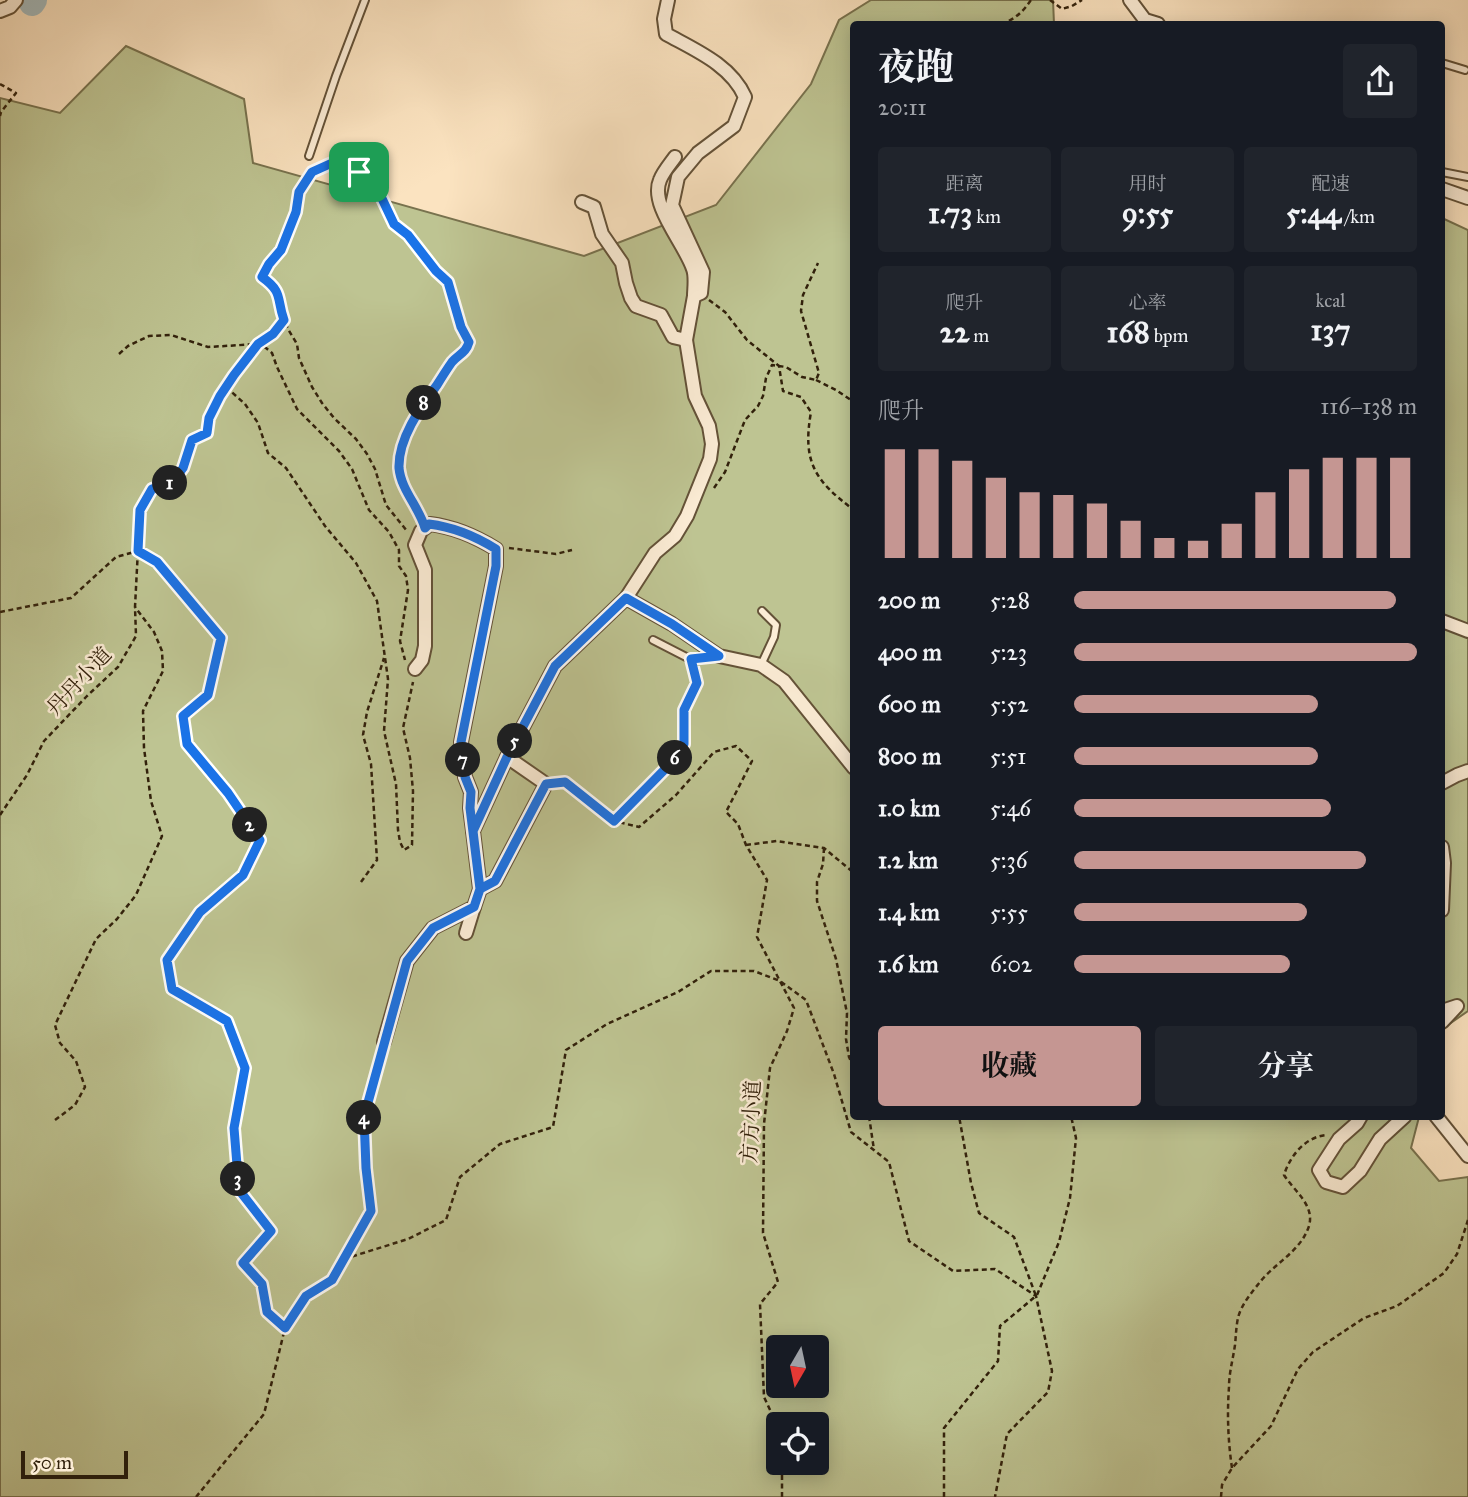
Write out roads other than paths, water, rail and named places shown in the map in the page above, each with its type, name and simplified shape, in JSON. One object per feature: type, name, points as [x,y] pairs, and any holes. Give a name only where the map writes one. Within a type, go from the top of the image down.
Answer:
[{"type":"street","points":[[0,11],[16,0]]},
{"type":"street","points":[[473,831],[507,757],[555,666],[626,598],[655,553],[675,536],[687,516],[710,459],[712,444],[709,426],[695,396],[686,340],[703,272],[672,205],[678,177],[698,153],[734,126],[745,97],[741,88],[715,61],[666,34],[664,19],[667,0]]},
{"type":"street","points":[[1130,0],[1148,21]]},
{"type":"street","points":[[675,157],[659,181],[658,191],[661,207],[694,272],[698,295]]},
{"type":"street","points":[[1445,190],[1468,198]]},
{"type":"street","points":[[582,202],[594,207],[602,234],[622,263],[626,284],[636,306],[661,315],[673,337],[686,340]]},
{"type":"street","points":[[415,669],[422,660],[425,646],[425,570],[415,545],[421,531],[429,524],[452,528],[479,538],[496,549],[496,566],[461,742],[465,777],[471,792],[470,808],[480,889],[466,933]]},
{"type":"street","points":[[626,598],[672,624],[719,656],[761,665],[784,681],[850,763]]},
{"type":"street","points":[[1445,622],[1468,631]]},
{"type":"street","points":[[480,889],[495,881],[546,784],[507,757]]},
{"type":"street","points":[[1445,781],[1468,772]]},
{"type":"street","points":[[384,1042],[407,961],[433,928],[474,907]]},
{"type":"street","points":[[1445,1010],[1457,1006],[1445,1018]]},
{"type":"street","points":[[1359,1120],[1339,1139],[1319,1170],[1325,1182],[1343,1187],[1360,1171],[1380,1139],[1401,1120]]},
{"type":"street","points":[[1439,1120],[1468,1156]]},
{"type":"lane","points":[[309,156],[365,0]]},
{"type":"lane","points":[[1445,64],[1465,70]]},
{"type":"lane","points":[[1445,173],[1468,177]]},
{"type":"lane","points":[[761,665],[774,637],[776,625],[762,611]]},
{"type":"lane","points":[[653,640],[691,659],[719,656]]}]
